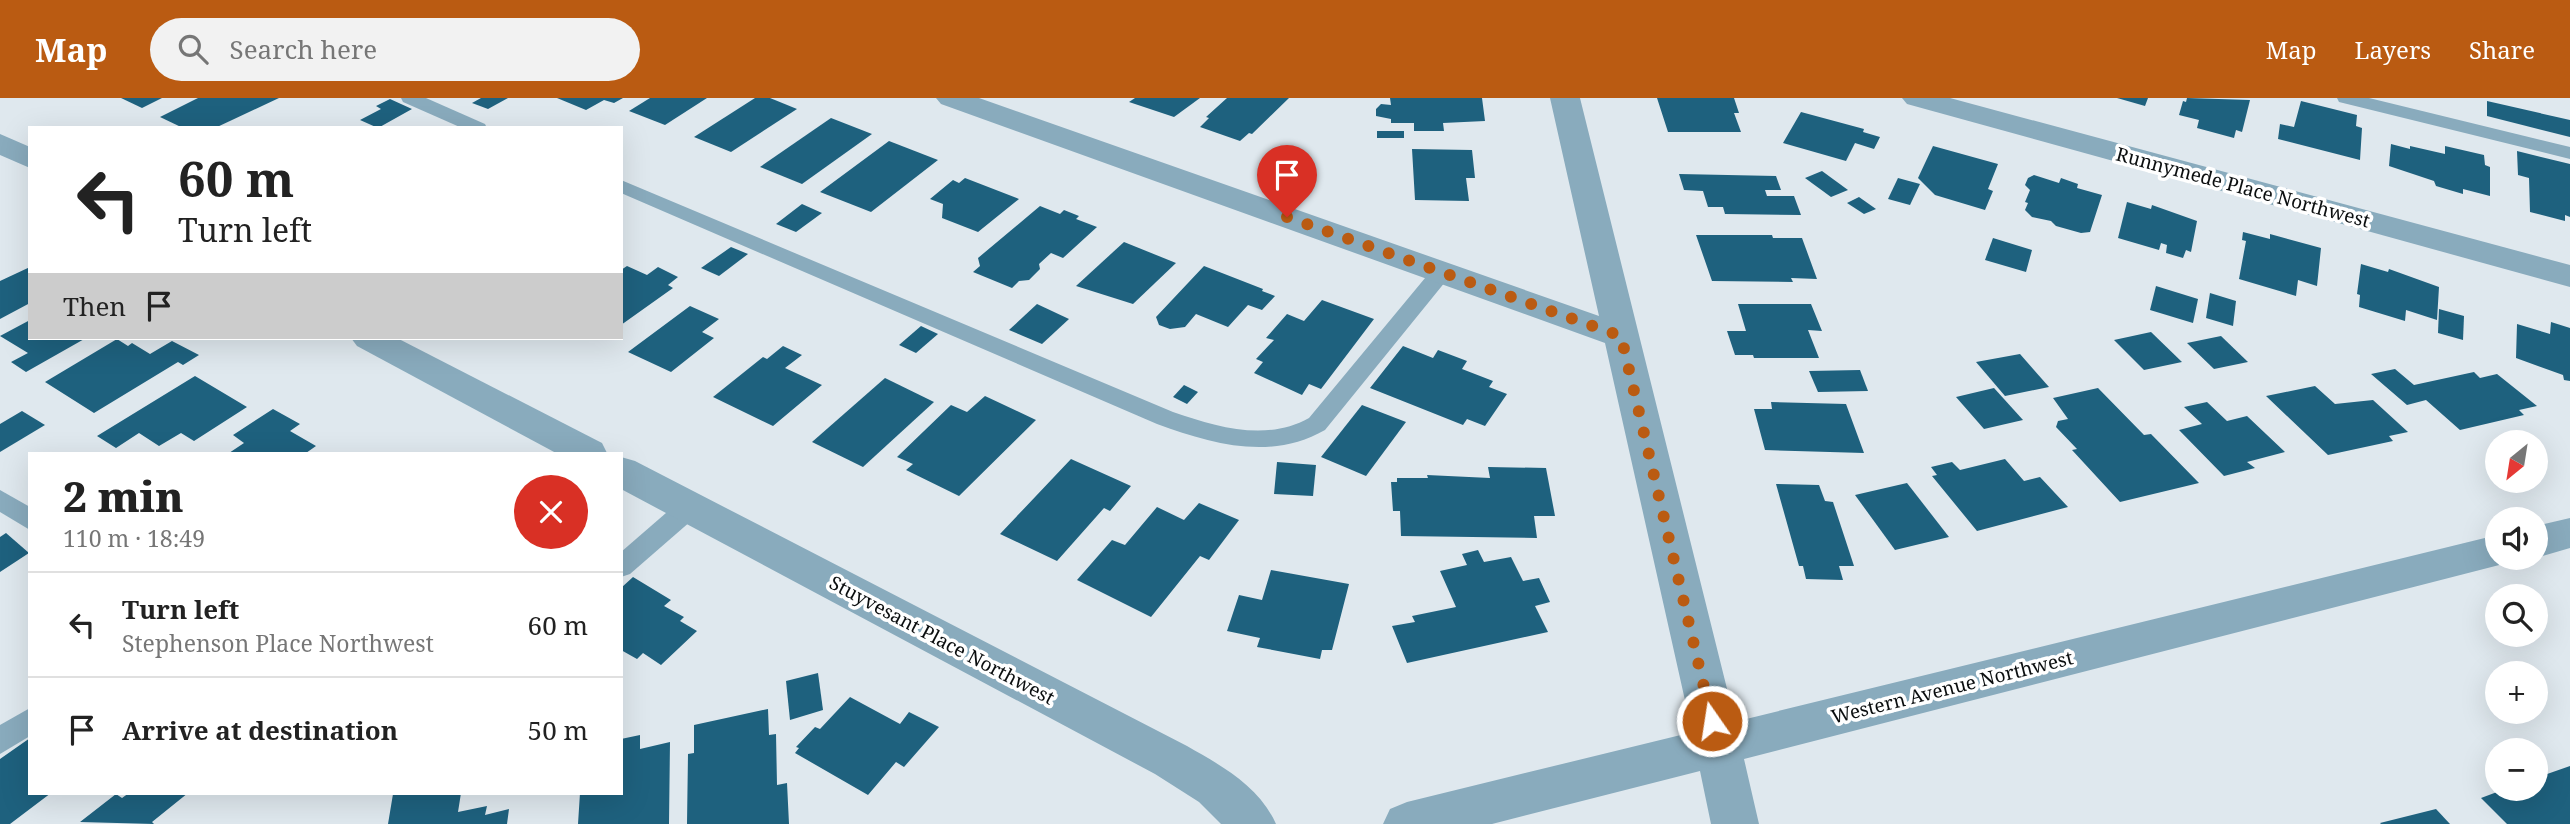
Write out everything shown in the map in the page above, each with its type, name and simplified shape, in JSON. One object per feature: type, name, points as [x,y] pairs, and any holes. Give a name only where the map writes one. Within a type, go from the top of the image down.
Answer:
[{"type":"street","points":[[951,98],[1621,336]]},
{"type":"street","points":[[1565,98],[1735,824]]},
{"type":"street","name":"Runnymede Place Northwest","points":[[1917,98],[2570,276]]},
{"type":"street","points":[[0,143],[28,158]]},
{"type":"street","points":[[373,340],[586,452]]},
{"type":"street","name":"Stuyvesant Place Northwest","points":[[623,472],[1171,760],[1216,787],[1252,824]]},
{"type":"street","points":[[2548,539],[2570,533]]},
{"type":"street","name":"Western Avenue Northwest","points":[[1407,824],[2485,554]]},
{"type":"lane","points":[[410,98],[473,126]]},
{"type":"lane","points":[[2346,98],[2570,153]]},
{"type":"lane","points":[[623,187],[1165,418],[1192,428],[1239,437],[1291,438],[1305,433],[1317,424],[1443,271]]},
{"type":"lane","points":[[0,499],[28,519]]},
{"type":"lane","points":[[623,565],[690,507]]},
{"type":"lane","points":[[0,741],[28,721]]},
{"type":"building","points":[[121,98],[162,98],[142,108]]},
{"type":"building","points":[[198,98],[279,98],[219,126],[179,126],[160,117]]},
{"type":"building","points":[[481,98],[508,98],[488,109],[472,103]]},
{"type":"building","points":[[557,98],[623,98],[614,103],[604,100],[586,110]]},
{"type":"building","points":[[650,98],[707,98],[665,125],[629,111]]},
{"type":"building","points":[[755,98],[770,98],[797,109],[731,152],[694,137]]},
{"type":"building","points":[[1135,98],[1200,98],[1174,117],[1129,102]]},
{"type":"building","points":[[1227,98],[1289,98],[1252,134],[1249,133],[1240,141],[1200,127],[1209,118],[1206,117]]},
{"type":"building","points":[[1390,98],[1482,98],[1485,121],[1443,123],[1444,131],[1414,131],[1414,123],[1391,123],[1391,119],[1376,116],[1376,109],[1381,104],[1391,105]]},
{"type":"building","points":[[1657,98],[1734,98],[1739,113],[1734,113],[1741,132],[1668,132]]},
{"type":"building","points":[[2117,98],[2148,98],[2145,106]]},
{"type":"building","points":[[2187,98],[2250,100],[2242,132],[2236,130],[2234,138],[2197,128],[2199,120],[2179,115],[2183,101],[2186,102]]},
{"type":"building","points":[[390,99],[412,109],[382,126],[374,126],[360,120],[381,109],[376,106]]},
{"type":"building","points":[[2301,101],[2357,115],[2356,126],[2362,128],[2360,160],[2278,139],[2280,124],[2294,127]]},
{"type":"building","points":[[2487,101],[2570,120],[2570,137],[2487,116]]},
{"type":"building","points":[[1801,112],[1864,129],[1863,132],[1880,137],[1874,149],[1855,143],[1846,161],[1783,143]]},
{"type":"building","points":[[831,118],[872,134],[802,184],[760,167]]},
{"type":"building","points":[[1377,131],[1404,131],[1404,138],[1377,138]]},
{"type":"building","points":[[889,141],[938,160],[871,212],[820,192]]},
{"type":"building","points":[[2391,144],[2445,154],[2445,146],[2484,155],[2485,165],[2490,167],[2490,196],[2463,189],[2463,194],[2436,186],[2434,181],[2389,166]]},
{"type":"building","points":[[1933,146],[1998,164],[1988,189],[1993,191],[1985,210],[1935,195],[1918,178]]},
{"type":"building","points":[[1412,149],[1472,150],[1475,178],[1466,178],[1469,201],[1415,200]]},
{"type":"building","points":[[2517,151],[2570,164],[2570,217],[2565,215],[2565,221],[2530,212],[2529,178],[2518,175]]},
{"type":"building","points":[[1822,171],[1848,190],[1831,197],[1805,178]]},
{"type":"building","points":[[1679,174],[1776,176],[1781,190],[1765,190],[1767,196],[1794,196],[1801,215],[1725,214],[1723,207],[1708,207],[1703,191],[1684,190]]},
{"type":"building","points":[[2034,175],[2059,183],[2061,178],[2078,184],[2077,188],[2102,195],[2090,232],[2081,233],[2056,226],[2051,221],[2032,217],[2025,210],[2030,190],[2025,185],[2028,178]]},
{"type":"building","points":[[965,178],[1019,199],[978,232],[942,218],[943,204],[930,199],[953,180],[959,183]]},
{"type":"building","points":[[1898,178],[1920,184],[1910,205],[1888,199]]},
{"type":"building","points":[[1859,197],[1876,209],[1864,214],[1847,203]]},
{"type":"building","points":[[2127,202],[2151,209],[2152,205],[2197,221],[2191,252],[2186,250],[2183,258],[2166,253],[2167,245],[2161,243],[2159,250],[2118,238]]},
{"type":"building","points":[[802,204],[822,213],[796,232],[776,224]]},
{"type":"building","points":[[1040,206],[1060,214],[1064,210],[1079,216],[1076,219],[1097,227],[1063,258],[1051,253],[1039,264],[1040,269],[1029,280],[1019,281],[1012,288],[973,272],[980,266],[978,258]]},
{"type":"building","points":[[2243,232],[2270,239],[2270,234],[2321,248],[2317,286],[2298,280],[2296,296],[2239,279],[2246,241],[2242,240]]},
{"type":"building","points":[[1696,235],[1772,235],[1773,238],[1802,238],[1817,279],[1791,278],[1793,282],[1712,281]]},
{"type":"building","points":[[1993,238],[2032,250],[2026,272],[1985,260]]},
{"type":"building","points":[[1124,242],[1176,263],[1133,304],[1076,286]]},
{"type":"building","points":[[731,247],[748,254],[719,276],[701,268]]},
{"type":"building","points":[[2361,264],[2388,272],[2389,269],[2439,287],[2437,320],[2406,310],[2405,321],[2359,307],[2360,295],[2357,294]]},
{"type":"building","points":[[627,266],[647,275],[658,267],[678,277],[668,285],[673,288],[623,324],[623,269]]},
{"type":"building","points":[[1204,266],[1275,296],[1262,310],[1248,305],[1228,327],[1196,314],[1185,327],[1170,329],[1159,325],[1156,317]]},
{"type":"building","points":[[28,268],[28,304],[0,319],[0,281]]},
{"type":"building","points":[[2156,286],[2198,299],[2193,323],[2150,310]]},
{"type":"building","points":[[2210,293],[2236,301],[2233,326],[2206,318]]},
{"type":"building","points":[[1322,300],[1374,319],[1321,389],[1309,384],[1302,395],[1254,373],[1263,362],[1256,359],[1274,340],[1266,338],[1287,314],[1304,321]]},
{"type":"building","points":[[1037,304],[1069,319],[1042,344],[1009,330]]},
{"type":"building","points":[[1738,304],[1811,304],[1822,331],[1808,330],[1819,358],[1754,358],[1753,355],[1735,355],[1727,331],[1746,331]]},
{"type":"building","points":[[690,306],[719,319],[702,332],[714,338],[671,372],[628,352]]},
{"type":"building","points":[[2439,309],[2464,316],[2463,340],[2438,333]]},
{"type":"building","points":[[28,321],[28,340],[82,340],[26,372],[11,362],[28,353],[0,336]]},
{"type":"building","points":[[2551,322],[2570,328],[2570,381],[2564,380],[2563,375],[2516,358],[2517,324],[2550,334]]},
{"type":"building","points":[[921,326],[938,334],[916,353],[899,345]]},
{"type":"building","points":[[2151,332],[2182,362],[2144,370],[2114,340]]},
{"type":"building","points":[[2221,336],[2248,362],[2214,369],[2187,343]]},
{"type":"building","points":[[115,340],[128,346],[132,343],[150,354],[172,341],[199,355],[183,365],[178,362],[94,413],[45,382]]},
{"type":"building","points":[[783,346],[802,355],[785,368],[822,385],[773,426],[713,397],[763,357],[767,359]]},
{"type":"building","points":[[1403,346],[1433,358],[1438,350],[1467,361],[1462,369],[1493,381],[1489,387],[1507,394],[1485,426],[1467,419],[1463,425],[1370,388]]},
{"type":"building","points":[[2020,354],[2049,387],[2005,396],[1976,362]]},
{"type":"building","points":[[2395,369],[2414,385],[2474,372],[2480,378],[2497,374],[2537,406],[2519,410],[2524,415],[2460,430],[2426,400],[2407,405],[2371,374]]},
{"type":"building","points":[[1860,370],[1868,391],[1818,392],[1809,371]]},
{"type":"building","points":[[195,376],[247,407],[194,441],[181,433],[159,446],[139,433],[116,448],[97,436]]},
{"type":"building","points":[[885,378],[934,402],[863,467],[812,442]]},
{"type":"building","points":[[1184,385],[1198,392],[1187,404],[1173,397]]},
{"type":"building","points":[[2315,386],[2335,404],[2373,400],[2408,432],[2389,436],[2393,441],[2328,455],[2266,396]]},
{"type":"building","points":[[1994,388],[2023,420],[1984,429],[1956,397]]},
{"type":"building","points":[[2098,388],[2144,435],[2151,434],[2199,483],[2120,502],[2072,450],[2077,449],[2056,427],[2058,421],[2068,419],[2053,398]]},
{"type":"building","points":[[985,396],[1036,420],[959,496],[906,470],[913,464],[897,457],[951,405],[967,412]]},
{"type":"building","points":[[1771,402],[1846,404],[1864,453],[1765,450],[1754,409],[1772,409]]},
{"type":"building","points":[[2207,402],[2227,421],[2247,416],[2285,452],[2247,462],[2255,468],[2224,476],[2179,430],[2202,424],[2184,407]]},
{"type":"building","points":[[1362,405],[1406,422],[1366,476],[1321,457]]},
{"type":"building","points":[[273,409],[300,424],[290,431],[316,446],[307,452],[230,452],[244,443],[233,435]]},
{"type":"building","points":[[22,411],[45,425],[0,452],[0,424]]},
{"type":"building","points":[[1071,459],[1131,486],[1110,511],[1104,508],[1057,561],[1000,534]]},
{"type":"building","points":[[2005,459],[2024,481],[2040,477],[2068,507],[1977,531],[1932,476],[1937,475],[1931,467],[1952,462],[1960,470]]},
{"type":"building","points":[[1277,462],[1316,465],[1313,496],[1274,494]]},
{"type":"building","points":[[1488,467],[1546,468],[1555,516],[1534,516],[1537,538],[1401,536],[1400,511],[1393,511],[1391,482],[1397,482],[1397,478],[1428,478],[1427,475],[1490,478]]},
{"type":"building","points":[[1907,483],[1949,537],[1895,550],[1855,495]]},
{"type":"building","points":[[1776,484],[1819,485],[1825,501],[1833,502],[1854,566],[1839,566],[1843,580],[1806,579],[1803,566],[1799,566]]},
{"type":"building","points":[[1199,503],[1239,520],[1209,560],[1200,556],[1151,617],[1077,580],[1112,540],[1125,545],[1157,507],[1184,520]]},
{"type":"building","points":[[6,533],[28,554],[0,572],[0,537]]},
{"type":"building","points":[[1478,550],[1484,562],[1511,557],[1523,581],[1539,578],[1550,602],[1535,606],[1548,632],[1407,663],[1392,626],[1415,622],[1412,616],[1456,607],[1440,571],[1467,565],[1462,554]]},
{"type":"building","points":[[1271,570],[1349,584],[1332,650],[1322,650],[1320,659],[1257,647],[1260,638],[1227,631],[1239,595],[1262,600]]},
{"type":"building","points":[[633,577],[671,600],[664,606],[684,617],[680,621],[697,631],[661,665],[643,653],[637,659],[623,651],[623,586]]},
{"type":"building","points":[[818,673],[823,710],[790,720],[786,681]]},
{"type":"building","points":[[850,697],[900,724],[909,712],[939,727],[904,767],[896,762],[868,795],[795,753],[799,748],[796,747],[815,727],[820,729]]},
{"type":"building","points":[[768,709],[769,735],[776,734],[777,785],[787,783],[789,824],[687,824],[688,754],[694,753],[694,725]]},
{"type":"building","points":[[640,735],[640,749],[670,742],[669,824],[578,824],[580,795],[623,795],[623,739]]},
{"type":"building","points":[[28,739],[28,795],[48,795],[10,824],[0,824],[0,759]]},
{"type":"building","points":[[2570,766],[2570,824],[2507,824],[2481,798],[2485,796],[2485,801],[2548,801],[2548,774]]},
{"type":"building","points":[[115,795],[122,798],[126,795],[186,795],[152,822],[154,824],[80,822]]},
{"type":"building","points":[[393,795],[461,795],[458,812],[487,806],[485,815],[509,809],[507,824],[388,824]]},
{"type":"building","points":[[2436,809],[2450,824],[2380,823]]},
{"type":"route","points":[[1287,217],[1621,336],[1712,721]]}]
